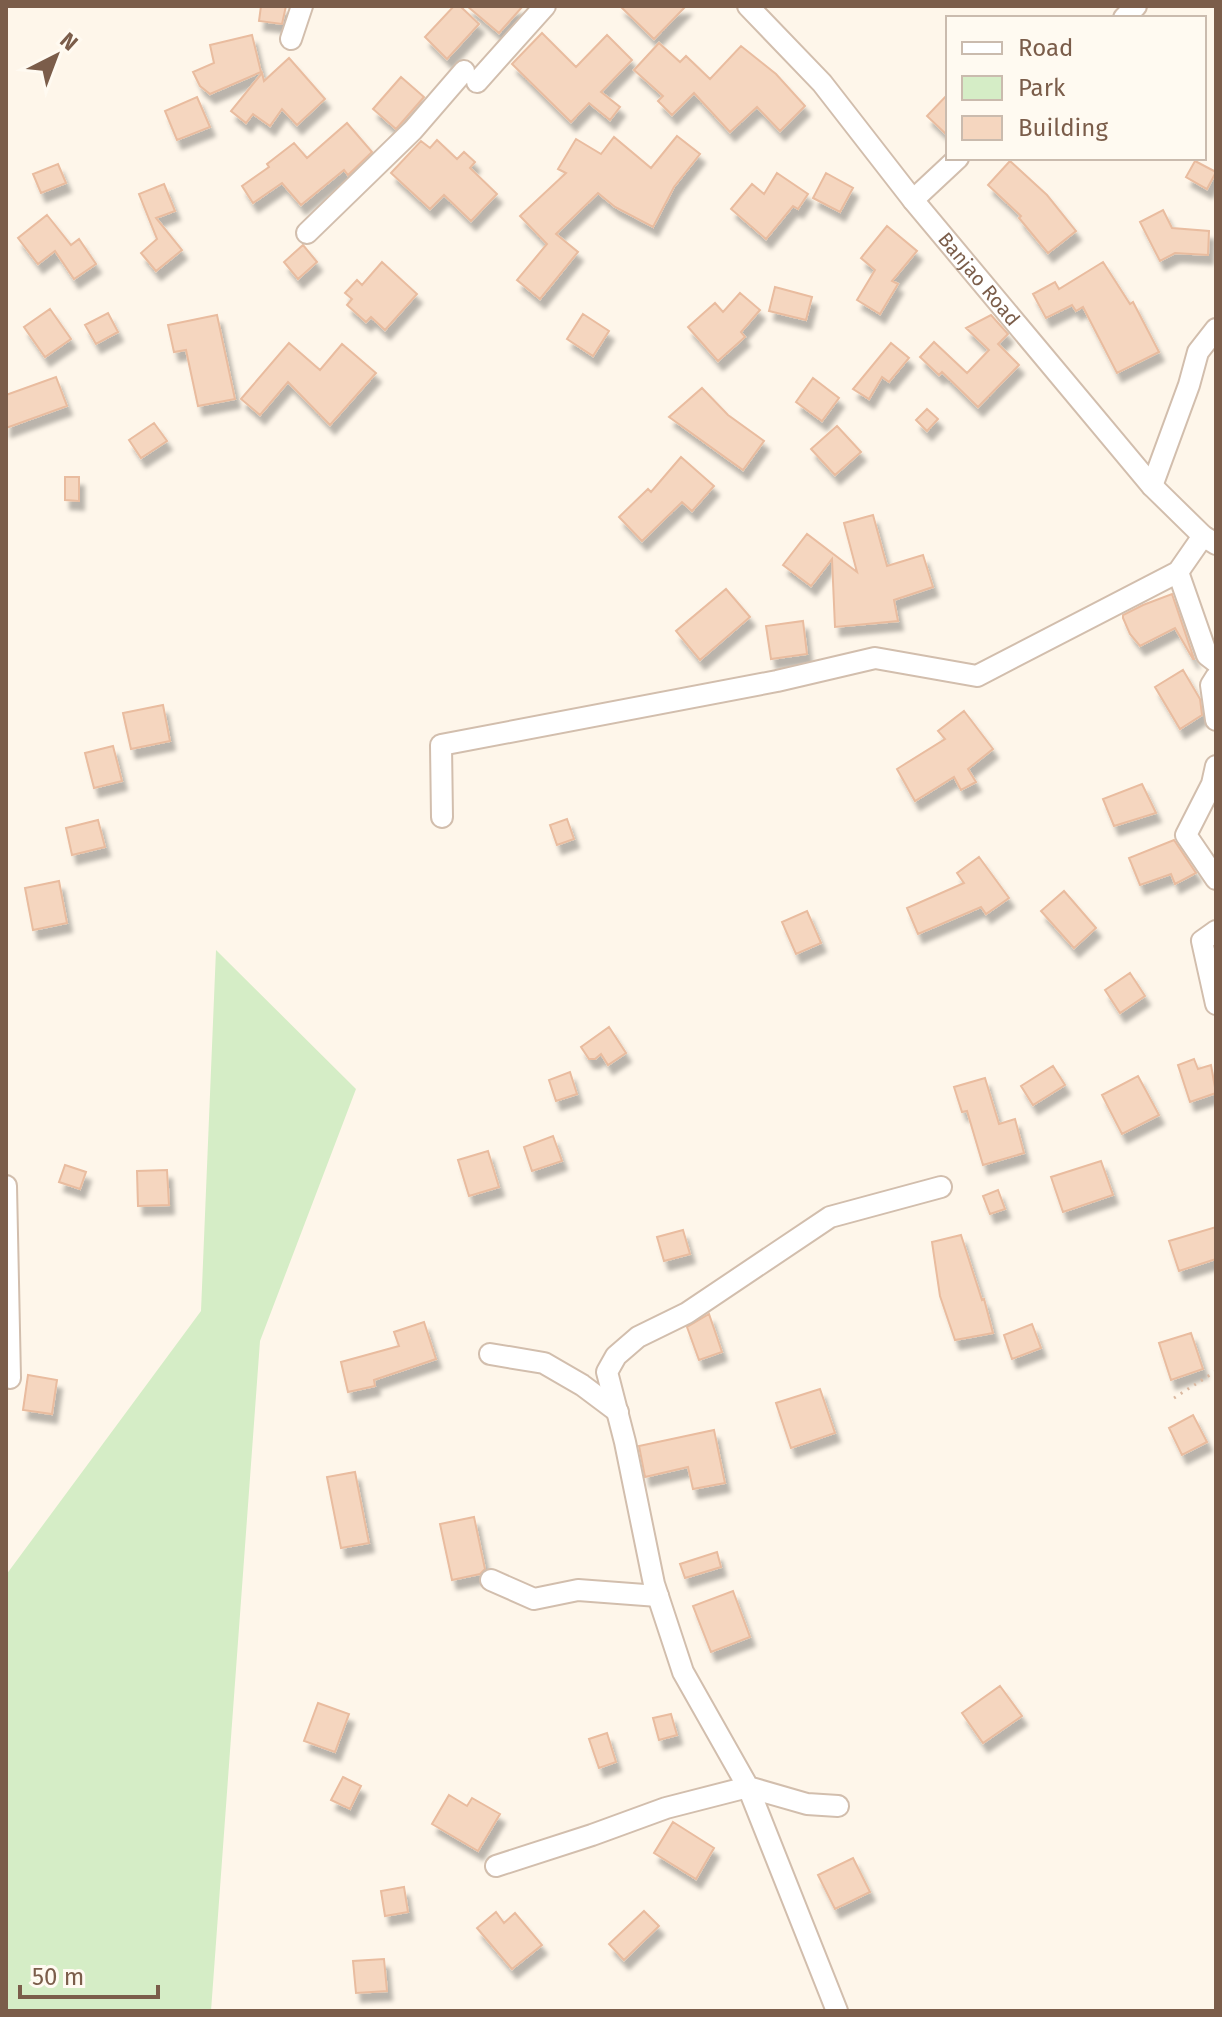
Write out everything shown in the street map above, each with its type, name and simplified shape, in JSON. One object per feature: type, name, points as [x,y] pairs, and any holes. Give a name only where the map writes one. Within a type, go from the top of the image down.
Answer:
[{"type":"street","points":[[291,39],[302,6]]},
{"type":"street","points":[[307,233],[545,6]]},
{"type":"street","name":"Banjao Road","points":[[748,6],[822,83],[913,200],[1152,486],[1210,540]]},
{"type":"street","points":[[913,200],[956,160]]},
{"type":"street","points":[[1152,486],[1198,352],[1216,329]]},
{"type":"street","points":[[442,817],[441,745],[777,681],[875,658],[977,676],[1178,572],[1210,540]]},
{"type":"street","points":[[1178,572],[1207,655],[1216,662]]},
{"type":"street","points":[[1216,677],[1211,685],[1216,720]]},
{"type":"street","points":[[1216,766],[1212,784],[1186,835],[1216,879]]},
{"type":"street","points":[[1216,931],[1202,941],[1216,1004]]},
{"type":"street","points":[[6,1186],[10,1378]]},
{"type":"street","points":[[837,2011],[748,1787],[683,1672],[658,1596],[607,1372],[616,1356],[638,1337],[687,1313],[830,1217],[941,1187]]},
{"type":"street","points":[[490,1354],[544,1363],[582,1385],[618,1412]]},
{"type":"street","points":[[491,1580],[534,1599],[578,1590],[658,1596]]},
{"type":"street","points":[[496,1866],[666,1808],[748,1787],[807,1804],[838,1806]]},
{"type":"path","points":[[1174,1398],[1216,1371]]},
{"type":"green space","points":[[216,950],[356,1089],[260,1341],[211,2011],[6,2011],[6,1575],[201,1311]]},
{"type":"building","points":[[261,6],[286,6],[282,24],[259,21]]},
{"type":"building","points":[[454,6],[460,6],[479,24],[447,59],[425,37]]},
{"type":"building","points":[[467,6],[523,6],[499,33]]},
{"type":"building","points":[[620,6],[686,6],[654,39]]},
{"type":"building","points":[[542,33],[576,67],[607,35],[632,60],[601,92],[620,107],[610,120],[589,103],[571,122],[512,64]]},
{"type":"building","points":[[252,35],[261,72],[210,94],[200,86],[193,72],[214,63],[210,45]]},
{"type":"building","points":[[659,43],[680,62],[686,56],[710,79],[741,46],[776,74],[805,106],[780,131],[757,107],[730,132],[694,93],[672,115],[658,101],[663,96],[634,70]]},
{"type":"building","points":[[289,58],[325,99],[297,125],[282,109],[270,126],[253,114],[246,123],[231,111],[262,73],[264,81]]},
{"type":"building","points":[[401,77],[424,97],[396,129],[373,109]]},
{"type":"building","points":[[946,96],[946,134],[927,116]]},
{"type":"building","points":[[197,97],[210,127],[177,140],[165,111]]},
{"type":"building","points":[[347,123],[372,152],[348,175],[344,170],[301,205],[282,183],[253,203],[242,186],[269,167],[267,164],[294,143],[307,158]]},
{"type":"building","points":[[677,136],[700,154],[674,187],[653,227],[615,207],[598,193],[556,234],[578,252],[540,299],[517,280],[547,244],[520,216],[566,173],[558,169],[576,139],[601,154],[614,137],[651,168]]},
{"type":"building","points":[[437,140],[457,159],[464,152],[475,162],[470,168],[497,194],[471,221],[444,195],[430,209],[391,173],[421,141],[430,148]]},
{"type":"building","points":[[1010,161],[1047,195],[1076,231],[1048,253],[1019,218],[1021,216],[988,185]]},
{"type":"building","points":[[1195,161],[1216,172],[1207,189],[1186,177]]},
{"type":"building","points":[[58,164],[66,183],[41,193],[33,174]]},
{"type":"building","points":[[777,173],[808,194],[798,209],[793,206],[766,239],[731,209],[752,184],[764,194]]},
{"type":"building","points":[[826,173],[853,188],[840,212],[813,198]]},
{"type":"building","points":[[164,184],[175,211],[156,218],[182,250],[156,271],[141,253],[157,239],[139,194]]},
{"type":"building","points":[[1163,210],[1172,228],[1209,231],[1208,255],[1175,253],[1160,261],[1140,222]]},
{"type":"building","points":[[47,215],[71,245],[79,239],[96,264],[74,279],[55,251],[38,264],[18,238]]},
{"type":"building","points":[[887,226],[917,251],[892,281],[898,284],[880,314],[857,300],[875,270],[861,258]]},
{"type":"building","points":[[303,245],[317,262],[298,279],[284,262]]},
{"type":"building","points":[[382,262],[417,294],[385,330],[371,317],[366,322],[347,305],[352,299],[345,293],[357,280],[362,285]]},
{"type":"building","points":[[1103,262],[1130,304],[1133,302],[1159,352],[1117,373],[1083,307],[1076,311],[1072,305],[1046,318],[1033,294],[1055,282],[1059,289]]},
{"type":"building","points":[[775,287],[812,297],[806,320],[769,311]]},
{"type":"building","points":[[740,293],[760,310],[741,332],[745,337],[718,361],[688,327],[715,303],[723,312]]},
{"type":"building","points":[[50,309],[71,339],[45,357],[24,327]]},
{"type":"building","points":[[108,313],[118,332],[96,344],[85,325]]},
{"type":"building","points":[[583,314],[609,331],[593,356],[567,339]]},
{"type":"building","points":[[217,315],[235,399],[198,406],[186,350],[174,352],[168,325]]},
{"type":"building","points":[[991,315],[1008,334],[998,344],[1019,365],[978,407],[942,372],[939,375],[920,357],[934,342],[967,373],[989,350],[966,328]]},
{"type":"building","points":[[289,343],[320,370],[342,344],[376,373],[330,425],[288,382],[260,415],[241,399]]},
{"type":"building","points":[[891,343],[909,358],[889,382],[882,377],[869,399],[853,389]]},
{"type":"building","points":[[56,377],[67,406],[6,428],[6,395]]},
{"type":"building","points":[[813,378],[839,398],[822,421],[796,402]]},
{"type":"building","points":[[702,388],[728,415],[764,441],[743,470],[669,417]]},
{"type":"building","points":[[927,409],[938,419],[927,431],[916,420]]},
{"type":"building","points":[[154,423],[167,441],[141,458],[129,440]]},
{"type":"building","points":[[837,426],[861,452],[835,475],[811,449]]},
{"type":"building","points":[[681,457],[714,486],[692,511],[682,502],[642,541],[619,517],[648,489],[651,492]]},
{"type":"building","points":[[65,477],[79,477],[79,501],[65,500]]},
{"type":"building","points":[[873,515],[887,566],[923,555],[933,587],[894,600],[898,621],[835,627],[832,559],[811,586],[783,565],[807,534],[857,572],[844,523]]},
{"type":"building","points":[[726,589],[750,617],[700,660],[676,631]]},
{"type":"building","points":[[1172,594],[1194,659],[1175,628],[1140,646],[1123,618],[1123,615],[1143,605]]},
{"type":"building","points":[[803,621],[807,654],[771,659],[766,626]]},
{"type":"building","points":[[1183,670],[1200,699],[1202,715],[1180,729],[1155,687]]},
{"type":"building","points":[[163,705],[170,741],[131,749],[123,713]]},
{"type":"building","points":[[964,711],[993,749],[968,769],[976,782],[961,790],[954,777],[915,801],[897,769],[945,739],[938,731]]},
{"type":"building","points":[[113,746],[122,781],[94,788],[85,753]]},
{"type":"building","points":[[1142,784],[1156,813],[1114,826],[1103,799]]},
{"type":"building","points":[[567,819],[574,839],[557,845],[550,825]]},
{"type":"building","points":[[98,820],[105,847],[72,855],[66,828]]},
{"type":"building","points":[[1174,840],[1196,873],[1175,884],[1171,874],[1140,885],[1129,858]]},
{"type":"building","points":[[979,857],[1009,898],[986,914],[981,907],[918,934],[907,908],[964,883],[957,873]]},
{"type":"building","points":[[59,881],[67,923],[33,930],[25,888]]},
{"type":"building","points":[[1064,891],[1096,928],[1074,948],[1041,911]]},
{"type":"building","points":[[807,911],[821,943],[796,954],[782,922]]},
{"type":"building","points":[[1130,973],[1145,996],[1120,1013],[1105,990]]},
{"type":"building","points":[[609,1027],[626,1053],[608,1065],[601,1054],[589,1059],[581,1047]]},
{"type":"building","points":[[1194,1059],[1198,1069],[1211,1065],[1216,1093],[1190,1102],[1178,1065]]},
{"type":"building","points":[[1053,1066],[1065,1085],[1033,1105],[1021,1086]]},
{"type":"building","points":[[570,1072],[577,1094],[556,1101],[549,1080]]},
{"type":"building","points":[[1138,1076],[1159,1115],[1122,1134],[1102,1095]]},
{"type":"building","points":[[985,1078],[999,1124],[1015,1119],[1024,1153],[983,1165],[967,1111],[962,1112],[954,1087]]},
{"type":"building","points":[[553,1136],[562,1161],[532,1171],[524,1147]]},
{"type":"building","points":[[488,1151],[499,1187],[469,1196],[458,1160]]},
{"type":"building","points":[[1101,1161],[1113,1195],[1063,1212],[1051,1177]]},
{"type":"building","points":[[65,1165],[86,1172],[80,1189],[59,1182]]},
{"type":"building","points":[[167,1170],[169,1205],[138,1206],[137,1171]]},
{"type":"building","points":[[998,1190],[1005,1209],[990,1214],[983,1196]]},
{"type":"building","points":[[1216,1227],[1216,1259],[1179,1271],[1169,1241]]},
{"type":"building","points":[[683,1230],[690,1254],[664,1261],[657,1237]]},
{"type":"building","points":[[961,1235],[993,1333],[955,1340],[940,1296],[932,1242]]},
{"type":"building","points":[[709,1314],[722,1352],[699,1360],[687,1327]]},
{"type":"building","points":[[424,1322],[436,1359],[374,1380],[375,1386],[348,1392],[341,1362],[399,1346],[394,1332]]},
{"type":"building","points":[[1032,1324],[1041,1348],[1012,1359],[1004,1335]]},
{"type":"building","points":[[1191,1333],[1203,1369],[1171,1380],[1159,1343]]},
{"type":"building","points":[[28,1375],[57,1380],[52,1414],[23,1410]]},
{"type":"building","points":[[820,1389],[835,1433],[791,1448],[776,1403]]},
{"type":"building","points":[[1193,1415],[1207,1442],[1182,1455],[1169,1428]]},
{"type":"building","points":[[714,1430],[725,1483],[693,1489],[688,1467],[645,1477],[639,1446]]},
{"type":"building","points":[[355,1472],[369,1543],[341,1548],[327,1477]]},
{"type":"building","points":[[474,1517],[485,1569],[480,1574],[452,1580],[440,1524]]},
{"type":"building","points":[[717,1552],[721,1567],[685,1578],[680,1564]]},
{"type":"building","points":[[733,1591],[750,1637],[711,1652],[693,1606]]},
{"type":"building","points":[[1000,1686],[1022,1716],[983,1743],[962,1713]]},
{"type":"building","points":[[318,1703],[349,1714],[335,1752],[304,1741]]},
{"type":"building","points":[[671,1714],[677,1735],[659,1740],[653,1718]]},
{"type":"building","points":[[607,1733],[616,1762],[599,1768],[589,1739]]},
{"type":"building","points":[[343,1777],[361,1786],[350,1809],[331,1800]]},
{"type":"building","points":[[449,1795],[467,1806],[472,1798],[500,1814],[478,1851],[432,1824]]},
{"type":"building","points":[[673,1822],[714,1848],[696,1879],[654,1853]]},
{"type":"building","points":[[853,1858],[870,1892],[835,1909],[818,1875]]},
{"type":"building","points":[[404,1887],[408,1912],[385,1916],[381,1891]]},
{"type":"building","points":[[644,1911],[659,1926],[624,1960],[609,1944]]},
{"type":"building","points":[[496,1912],[504,1923],[515,1913],[542,1945],[512,1969],[477,1928]]},
{"type":"building","points":[[384,1959],[387,1991],[356,1993],[353,1961]]}]
